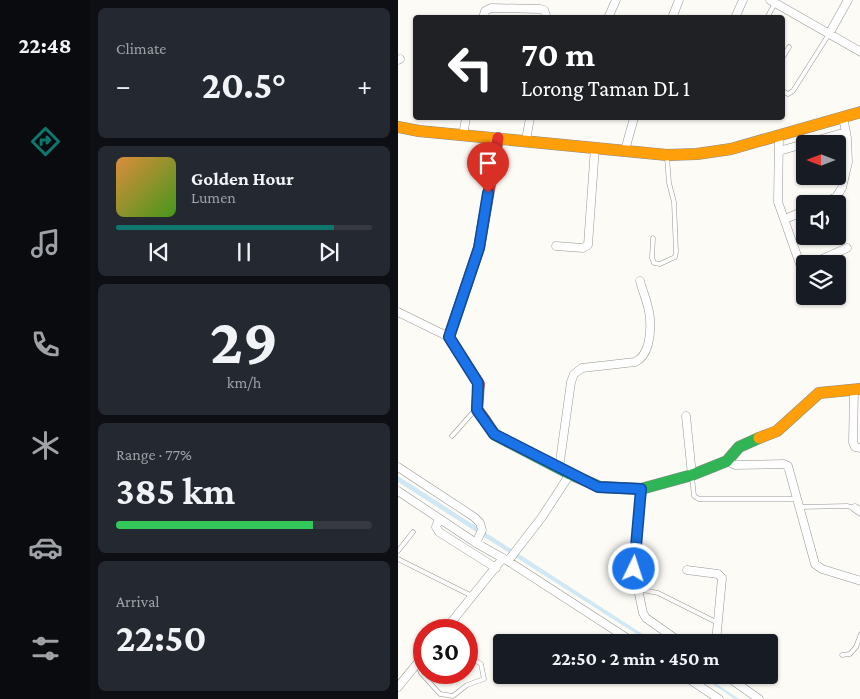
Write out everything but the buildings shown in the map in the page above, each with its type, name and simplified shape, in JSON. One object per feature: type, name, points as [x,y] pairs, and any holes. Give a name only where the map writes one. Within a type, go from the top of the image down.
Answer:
[{"type":"street","points":[[609,15],[616,0]]},
{"type":"street","points":[[673,15],[678,0]]},
{"type":"street","points":[[736,15],[744,0]]},
{"type":"street","points":[[829,34],[848,0]]},
{"type":"street","points":[[772,1],[860,52]]},
{"type":"street","points":[[484,15],[485,11],[491,8],[540,8],[544,10],[546,15]]},
{"type":"street","points":[[398,127],[667,155],[697,154],[731,149],[860,112]]},
{"type":"street","points":[[838,195],[841,191],[848,162],[843,117]]},
{"type":"street","points":[[463,135],[466,120]]},
{"type":"street","points":[[526,140],[530,120]]},
{"type":"street","points":[[625,150],[633,120]]},
{"type":"street","points":[[779,151],[846,132]]},
{"type":"street","points":[[779,136],[778,202],[797,255]]},
{"type":"street","points":[[449,337],[479,248],[498,138]]},
{"type":"street","points":[[556,246],[583,248],[588,244],[595,148]]},
{"type":"street","points":[[785,220],[796,215]]},
{"type":"street","points":[[831,255],[847,248]]},
{"type":"street","points":[[559,468],[571,382],[574,374],[582,368],[635,362],[640,360],[645,353],[650,319],[640,281]]},
{"type":"street","points":[[398,312],[449,337],[479,384],[477,408],[495,435],[570,474],[600,487],[641,489],[692,474],[727,461],[739,446],[777,432],[817,395],[822,393],[857,389],[854,442],[855,447],[860,448]]},
{"type":"street","points":[[686,416],[692,474]]},
{"type":"street","points":[[727,461],[735,466],[786,465],[789,468],[815,564],[860,582]]},
{"type":"street","points":[[398,467],[474,517],[480,523],[482,530],[477,542]]},
{"type":"street","points":[[454,619],[496,568],[520,546],[570,474]]},
{"type":"street","points":[[641,489],[634,569],[644,617],[668,634]]},
{"type":"street","points":[[398,491],[466,537],[507,559],[621,634]]},
{"type":"street","points":[[439,519],[436,524],[437,530],[496,568]]},
{"type":"street","points":[[460,546],[466,537]]},
{"type":"street","points":[[688,570],[718,574],[722,578],[717,634]]},
{"type":"street","points":[[398,687],[413,668]]},
{"type":"street","points":[[696,684],[719,699]]},
{"type":"street","points":[[738,684],[759,699]]},
{"type":"lane","points":[[768,15],[772,1]]},
{"type":"lane","points":[[785,92],[788,94],[793,91],[829,34]]},
{"type":"lane","points":[[785,54],[790,47]]},
{"type":"lane","points":[[653,238],[652,258],[654,263],[660,264],[675,257],[674,202],[669,183],[667,155]]},
{"type":"lane","points":[[452,436],[477,408]]},
{"type":"lane","points":[[692,474],[694,496],[698,499],[846,506],[858,510]]},
{"type":"lane","points":[[398,551],[413,532]]},
{"type":"lane","points":[[398,558],[472,596]]},
{"type":"lane","points":[[638,589],[658,593],[718,623]]},
{"type":"lane","points":[[842,655],[850,654],[856,647],[860,634]]},
{"type":"lane","points":[[478,662],[482,664],[484,679],[478,681]]},
{"type":"lane","points":[[431,684],[444,696],[453,696],[470,684]]},
{"type":"water","points":[[398,476],[643,634],[637,634],[619,623],[398,482]]},
{"type":"water","points":[[712,684],[716,684],[739,699],[735,699]]},
{"type":"traffic: fast","points":[[485,420],[495,435],[570,474],[600,487],[641,489],[692,475],[727,461],[739,447],[759,438]]},
{"type":"traffic: slow","points":[[398,127],[419,131],[667,155],[697,154],[731,149],[861,112]]},
{"type":"traffic: slow","points":[[759,438],[777,431],[819,393],[861,389]]},
{"type":"traffic: jam","points":[[485,420],[477,409],[479,384],[449,337],[479,248],[498,138]]},
{"type":"route","points":[[488,193],[479,248],[449,337],[478,383],[477,410],[494,434],[570,474],[601,488],[641,489],[634,569]]}]
